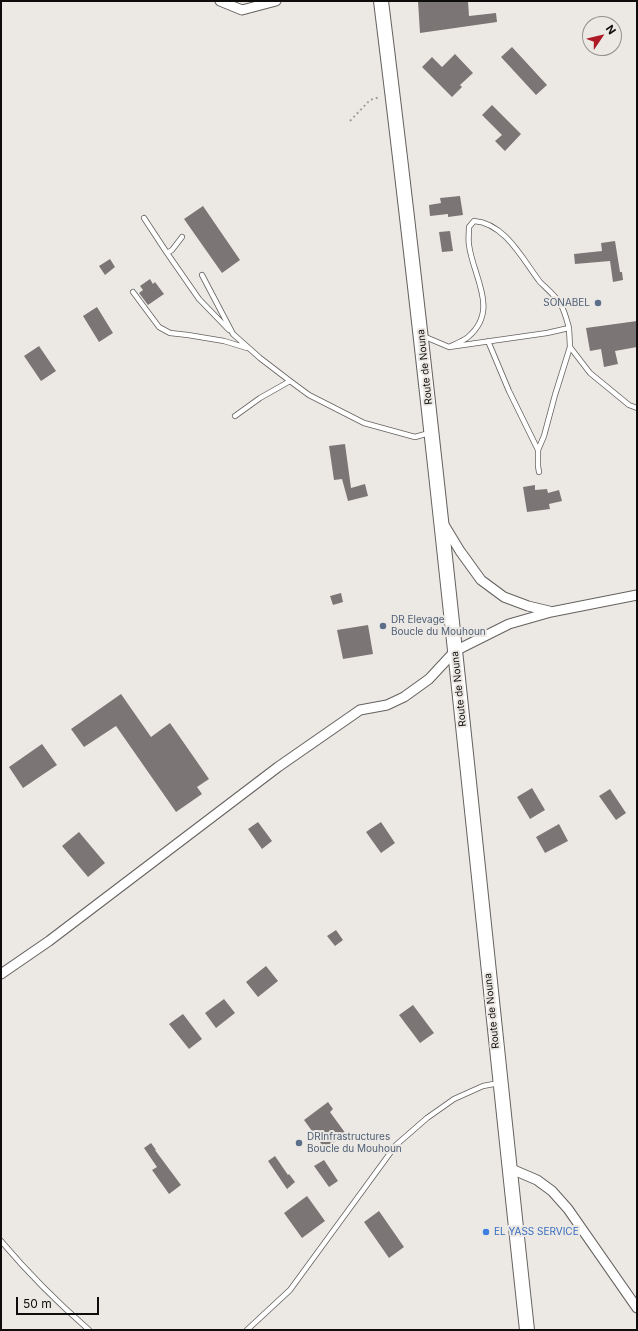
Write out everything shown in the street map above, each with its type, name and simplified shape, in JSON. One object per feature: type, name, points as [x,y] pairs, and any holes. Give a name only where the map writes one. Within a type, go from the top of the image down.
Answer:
[{"type":"main road","name":"Route de Nouna","points":[[381,1],[432,432],[527,1330]]},
{"type":"street","points":[[220,1],[242,10],[276,1]]},
{"type":"street","points":[[441,519],[460,551],[481,580],[504,597],[528,606],[551,612]]},
{"type":"street","points":[[1,974],[49,941],[278,767],[360,710],[386,705],[404,697],[429,679],[455,651],[509,624],[551,612],[637,595]]},
{"type":"street","points":[[509,1168],[537,1180],[552,1191],[568,1209],[637,1308]]},
{"type":"lane","points":[[144,218],[199,299],[249,349],[309,395],[364,423],[415,437],[432,432]]},
{"type":"lane","points":[[449,346],[467,338],[478,327],[483,315],[483,299],[469,246],[469,227],[474,221],[480,221],[496,228],[519,252],[540,281],[561,304],[569,328],[570,347],[544,436],[538,450],[539,472]]},
{"type":"lane","points":[[167,253],[172,250],[182,237]]},
{"type":"lane","points":[[202,275],[233,334]]},
{"type":"lane","points":[[133,292],[159,327],[170,333],[224,341],[249,349]]},
{"type":"lane","points":[[421,335],[449,346],[547,334],[569,328]]},
{"type":"lane","points":[[488,341],[509,390],[538,450]]},
{"type":"lane","points":[[570,347],[590,373],[629,405],[637,408]]},
{"type":"lane","points":[[235,416],[260,398],[290,380]]},
{"type":"lane","points":[[247,1330],[290,1290],[396,1145],[426,1118],[454,1099],[483,1086],[500,1082]]},
{"type":"lane","points":[[1,1241],[20,1263],[89,1330]]},
{"type":"path","points":[[350,121],[370,100],[393,93]]},
{"type":"building","points":[[418,1],[468,1],[469,16],[496,13],[497,22],[420,33]]},
{"type":"building","points":[[512,47],[547,85],[536,95],[501,57]]},
{"type":"building","points":[[455,54],[473,73],[460,85],[462,87],[452,97],[422,67],[432,57],[442,67]]},
{"type":"building","points":[[492,105],[521,134],[505,151],[495,141],[502,135],[482,115]]},
{"type":"building","points":[[460,196],[463,215],[448,217],[448,214],[430,216],[429,205],[441,203],[440,198]]},
{"type":"building","points":[[203,206],[240,260],[222,273],[184,219]]},
{"type":"building","points":[[450,231],[453,251],[442,252],[439,232]]},
{"type":"building","points":[[615,241],[620,272],[622,272],[623,280],[613,282],[610,261],[575,264],[574,254],[602,251],[601,243]]},
{"type":"building","points":[[110,259],[115,267],[105,275],[99,266]]},
{"type":"building","points":[[150,279],[153,284],[155,282],[164,294],[148,305],[139,293],[143,290],[140,286]]},
{"type":"building","points":[[97,307],[113,333],[99,342],[83,316]]},
{"type":"building","points":[[637,321],[637,347],[615,351],[618,364],[604,367],[601,349],[590,351],[586,328]]},
{"type":"building","points":[[39,346],[56,371],[41,381],[24,356]]},
{"type":"building","points":[[345,444],[351,488],[365,484],[368,496],[348,501],[342,479],[334,480],[329,446]]},
{"type":"building","points":[[535,485],[535,490],[547,489],[548,493],[559,490],[562,501],[549,504],[550,509],[527,512],[523,487]]},
{"type":"building","points":[[341,593],[343,602],[333,605],[330,596]]},
{"type":"building","points":[[368,625],[373,654],[343,659],[337,630]]},
{"type":"building","points":[[121,694],[151,737],[170,723],[209,779],[197,787],[202,794],[176,812],[116,726],[84,747],[71,729]]},
{"type":"building","points":[[42,744],[57,765],[23,788],[9,767]]},
{"type":"building","points":[[532,788],[545,810],[530,819],[517,797]]},
{"type":"building","points":[[610,789],[626,813],[616,820],[599,796]]},
{"type":"building","points":[[258,822],[272,841],[262,849],[248,829]]},
{"type":"building","points":[[381,822],[395,843],[381,853],[366,832]]},
{"type":"building","points":[[559,824],[568,841],[545,853],[536,837]]},
{"type":"building","points":[[79,832],[105,863],[88,877],[62,846]]},
{"type":"building","points":[[336,930],[343,940],[335,946],[327,936]]},
{"type":"building","points":[[266,966],[278,981],[258,997],[246,982]]},
{"type":"building","points":[[224,999],[235,1013],[216,1028],[205,1013]]},
{"type":"building","points":[[413,1005],[434,1033],[420,1043],[399,1015]]},
{"type":"building","points":[[183,1014],[202,1039],[189,1049],[169,1024]]},
{"type":"building","points":[[328,1102],[333,1109],[330,1112],[346,1134],[325,1149],[304,1120]]},
{"type":"building","points":[[151,1143],[181,1185],[169,1194],[152,1170],[157,1167],[144,1148]]},
{"type":"building","points":[[275,1156],[288,1175],[289,1174],[295,1182],[287,1189],[268,1161]]},
{"type":"building","points":[[324,1160],[338,1181],[329,1187],[314,1166]]},
{"type":"building","points":[[307,1196],[325,1221],[302,1238],[284,1213]]},
{"type":"building","points":[[379,1211],[404,1247],[389,1258],[364,1222]]},
{"type":"place","name":"SONABEL","points":[[598,303]]},
{"type":"place","name":"DR Elevage Boucle du Mouhoun","points":[[383,626]]},
{"type":"place","name":"DRInfrastructures Boucle du Mouhoun","points":[[299,1143]]},
{"type":"place","name":"EL YASS SERVICE","points":[[486,1232]]}]
